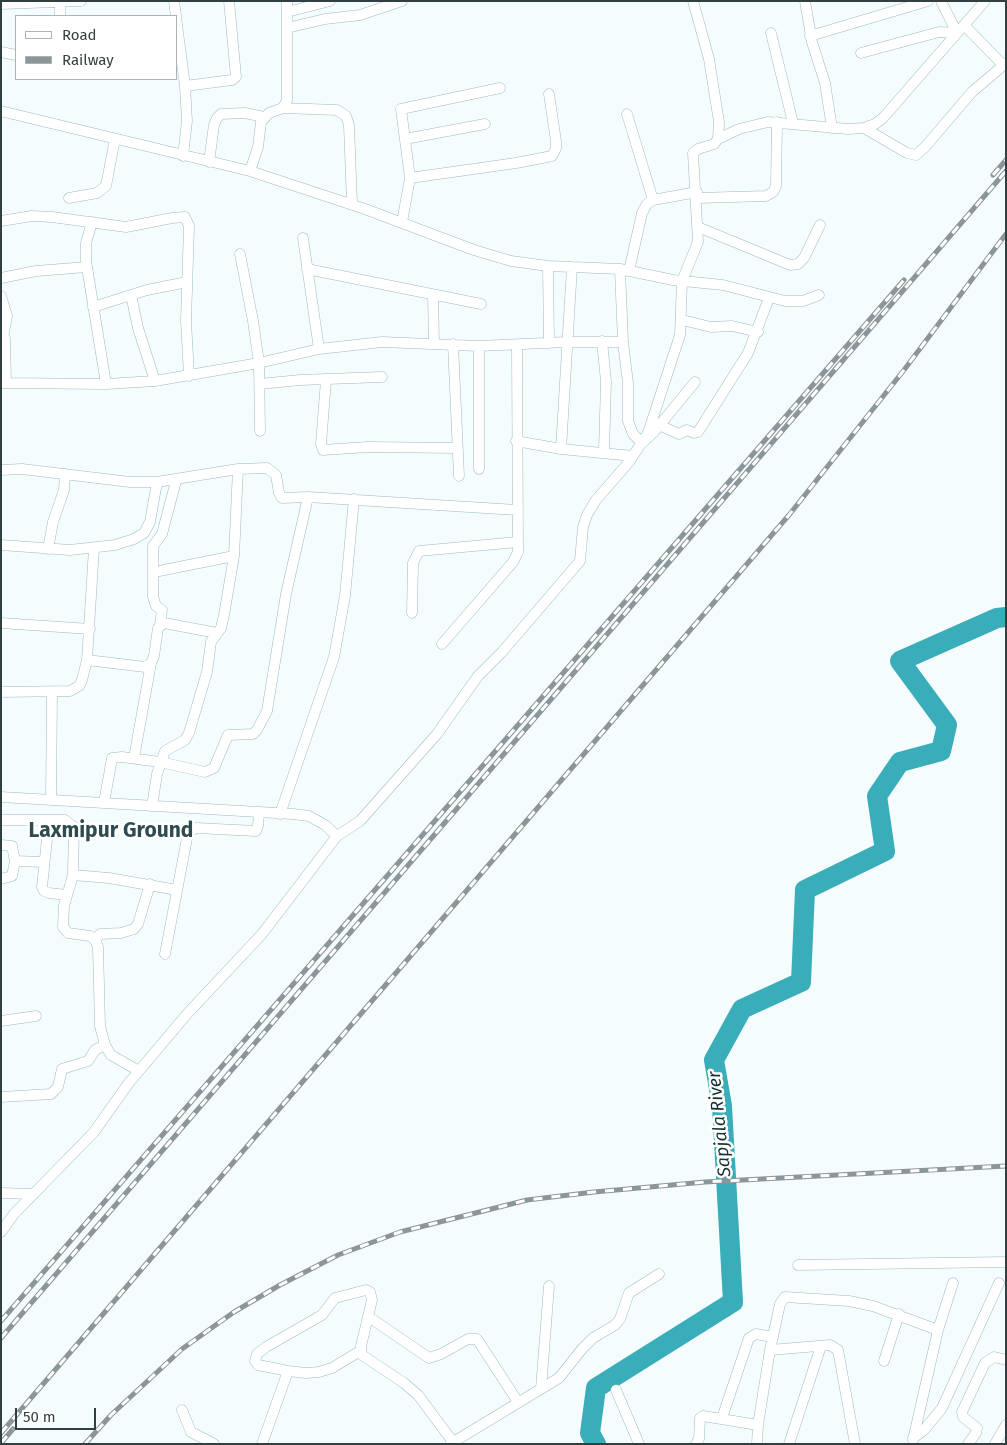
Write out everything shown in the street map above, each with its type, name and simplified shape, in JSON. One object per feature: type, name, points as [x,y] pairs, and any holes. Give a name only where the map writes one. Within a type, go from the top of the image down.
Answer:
[{"type":"street","points":[[1,4],[81,1]]},
{"type":"street","points":[[174,1],[176,15]]},
{"type":"street","points":[[185,86],[232,80],[236,77],[229,1]]},
{"type":"street","points":[[283,108],[287,100],[286,7],[330,1]]},
{"type":"street","points":[[287,28],[325,18],[360,15],[402,1]]},
{"type":"street","points":[[693,1],[716,92],[719,122],[718,139]]},
{"type":"street","points":[[805,1],[810,36],[825,84],[832,128]]},
{"type":"street","points":[[810,36],[928,1]]},
{"type":"street","points":[[864,128],[907,153],[916,155],[926,147],[972,92],[1005,64],[960,29],[941,1]]},
{"type":"street","points":[[642,443],[675,351],[682,320],[682,281],[698,242],[697,195],[693,153],[698,149],[714,144],[718,139],[756,124],[777,122],[832,128],[864,128],[883,118],[985,1]]},
{"type":"street","points":[[60,2],[60,15]]},
{"type":"street","points":[[861,53],[939,32],[960,29]]},
{"type":"street","points":[[771,33],[793,123]]},
{"type":"street","points":[[178,43],[185,86],[187,121],[183,156]]},
{"type":"street","points":[[1,52],[15,55]]},
{"type":"street","points":[[402,222],[410,178],[400,115],[401,109],[500,88]]},
{"type":"street","points":[[410,178],[516,164],[552,156],[556,148],[556,141],[549,94]]},
{"type":"street","points":[[209,162],[214,125],[221,114],[245,113],[264,116],[283,108],[337,110],[346,116],[349,125],[352,204]]},
{"type":"street","points":[[1,111],[250,171],[352,204],[474,250],[511,261],[548,266],[624,270],[682,281],[722,285],[785,301],[803,301],[819,295]]},
{"type":"street","points":[[627,114],[653,200]]},
{"type":"street","points":[[250,171],[264,116]]},
{"type":"street","points":[[642,443],[633,434],[628,421],[628,383],[623,342],[624,270],[642,214],[647,204],[653,200],[697,195],[766,196],[773,192],[776,186],[777,122]]},
{"type":"street","points":[[405,139],[485,124]]},
{"type":"street","points":[[69,198],[97,193],[106,186],[115,139]]},
{"type":"street","points":[[1,222],[32,216],[71,218],[126,228],[185,217],[189,226],[186,321],[189,376]]},
{"type":"street","points":[[92,222],[86,243],[87,267],[106,384]]},
{"type":"street","points":[[698,227],[790,265],[798,264],[804,258],[820,226]]},
{"type":"street","points":[[303,238],[319,349]]},
{"type":"street","points":[[240,254],[253,321],[258,363],[260,432]]},
{"type":"street","points":[[548,266],[549,343]]},
{"type":"street","points":[[1,278],[36,271],[87,267]]},
{"type":"street","points":[[561,449],[572,267]]},
{"type":"street","points":[[307,269],[481,304]]},
{"type":"street","points":[[93,307],[131,295],[187,282]]},
{"type":"street","points":[[131,295],[138,328],[154,381]]},
{"type":"street","points":[[433,295],[434,344]]},
{"type":"street","points":[[1,296],[7,316],[3,331],[4,383],[106,384],[154,381],[258,363],[319,349],[382,342],[517,346],[566,342],[623,342]]},
{"type":"street","points":[[659,425],[679,434],[687,430],[694,433],[698,432],[734,378],[758,332],[769,298]]},
{"type":"street","points":[[682,320],[710,327],[732,326],[758,332]]},
{"type":"street","points":[[602,341],[606,381],[604,452]]},
{"type":"street","points":[[453,344],[458,476]]},
{"type":"street","points":[[479,346],[479,469]]},
{"type":"street","points":[[442,644],[513,562],[518,542],[517,346]]},
{"type":"street","points":[[260,384],[382,377]]},
{"type":"street","points":[[326,380],[320,444],[324,450],[368,447],[457,448]]},
{"type":"street","points":[[1,1232],[33,1194],[94,1132],[140,1071],[187,1014],[262,934],[337,836],[360,820],[413,762],[450,719],[478,676],[575,568],[580,561],[583,527],[587,515],[596,500],[695,382]]},
{"type":"street","points":[[516,441],[561,449],[633,456]]},
{"type":"street","points":[[1,470],[16,469],[130,482],[157,482],[176,481],[238,469],[267,468],[276,475],[282,498],[308,496],[517,510]]},
{"type":"street","points":[[152,806],[160,762],[166,751],[188,737],[207,672],[211,642],[217,634],[224,615],[234,556],[238,469]]},
{"type":"street","points":[[48,549],[53,522],[64,490],[65,474]]},
{"type":"street","points":[[134,758],[151,663],[163,613],[154,602],[153,546],[162,534],[176,481]]},
{"type":"street","points":[[1,545],[48,549],[94,548],[134,539],[144,533],[150,522],[157,482]]},
{"type":"street","points":[[104,802],[112,758],[134,758],[205,772],[214,768],[228,735],[236,733],[250,734],[257,730],[266,711],[286,594],[308,496]]},
{"type":"street","points":[[280,814],[334,657],[345,596],[354,499]]},
{"type":"street","points":[[412,613],[413,563],[419,551],[518,542]]},
{"type":"street","points":[[1,692],[70,691],[79,686],[87,660],[94,548]]},
{"type":"street","points":[[154,572],[234,556]]},
{"type":"street","points":[[160,625],[168,622],[217,634]]},
{"type":"street","points":[[1,623],[90,629]]},
{"type":"street","points":[[87,660],[137,668],[145,667],[151,663]]},
{"type":"street","points":[[51,800],[52,692]]},
{"type":"street","points":[[1,797],[309,816],[325,825],[337,836]]},
{"type":"street","points":[[165,954],[188,833],[190,830],[256,831],[258,813]]},
{"type":"street","points":[[1,820],[65,820],[74,827],[73,875],[66,895],[62,918],[63,927],[68,933],[90,936],[95,940],[98,947],[100,1026],[106,1045],[111,1055],[140,1071]]},
{"type":"street","points":[[49,820],[44,862],[44,891],[66,895]]},
{"type":"street","points":[[1,845],[12,846],[15,861],[12,876],[1,879]]},
{"type":"street","points":[[15,861],[44,862]]},
{"type":"street","points":[[73,875],[150,884],[177,890]]},
{"type":"street","points":[[95,940],[100,934],[121,933],[134,929],[138,924],[150,884]]},
{"type":"street","points":[[1,1021],[36,1016]]},
{"type":"street","points":[[1,1097],[51,1094],[58,1087],[62,1070],[88,1061],[95,1050],[106,1045]]},
{"type":"street","points":[[1,1194],[33,1194]]},
{"type":"street","points":[[798,1265],[1006,1262]]},
{"type":"street","points":[[360,1351],[362,1355],[404,1383],[418,1395],[452,1443],[559,1378],[593,1338],[615,1326],[620,1319],[629,1294],[659,1274]]},
{"type":"street","points":[[913,1441],[938,1330],[953,1283]]},
{"type":"street","points":[[913,1441],[942,1408],[999,1283]]},
{"type":"street","points":[[540,1389],[549,1286]]},
{"type":"street","points":[[360,1291],[370,1292],[372,1300],[360,1351],[332,1368],[306,1373],[258,1365],[255,1358],[266,1347],[322,1316],[331,1302],[340,1296],[360,1291]]},
{"type":"street","points":[[757,1444],[758,1425],[770,1350],[780,1304],[786,1297],[849,1301],[899,1314],[938,1330]]},
{"type":"street","points":[[884,1361],[899,1314]]},
{"type":"street","points":[[369,1317],[429,1358],[442,1354],[468,1339],[477,1339],[518,1402]]},
{"type":"street","points":[[722,1418],[749,1338],[756,1334],[773,1337]]},
{"type":"street","points":[[770,1350],[821,1346],[830,1346],[838,1350],[855,1444]]},
{"type":"street","points":[[789,1444],[821,1346]]},
{"type":"street","points":[[968,1444],[976,1433],[976,1428],[963,1417],[962,1412],[985,1363],[994,1358],[1006,1360]]},
{"type":"street","points":[[262,1444],[288,1371]]},
{"type":"street","points":[[616,1390],[639,1444]]},
{"type":"street","points":[[182,1410],[191,1432],[214,1444]]},
{"type":"street","points":[[696,1444],[699,1439],[700,1418],[710,1416],[758,1425]]},
{"type":"street","points":[[995,1444],[1006,1425]]},
{"type":"waterway","name":"Sapjala River","points":[[596,1444],[590,1433],[596,1388],[733,1302],[722,1106],[714,1060],[742,1009],[801,982],[805,890],[885,851],[877,796],[900,762],[941,751],[947,725],[900,661],[997,618],[1006,617]]},
{"type":"railway","points":[[993,175],[1006,160]]},
{"type":"railway","points":[[1,1338],[1006,171]]},
{"type":"railway","points":[[1,1433],[789,515],[904,370],[1006,234]]},
{"type":"railway","points":[[1,1321],[904,280]]},
{"type":"railway","points":[[85,1444],[111,1415],[182,1349],[234,1312],[280,1285],[338,1255],[400,1232],[527,1200],[594,1192],[705,1182],[1006,1166]]},
{"type":"railway","points":[[1,1443],[13,1429]]},
{"type":"district","name":"Laxmipur Ground","points":[[111,831]]}]
